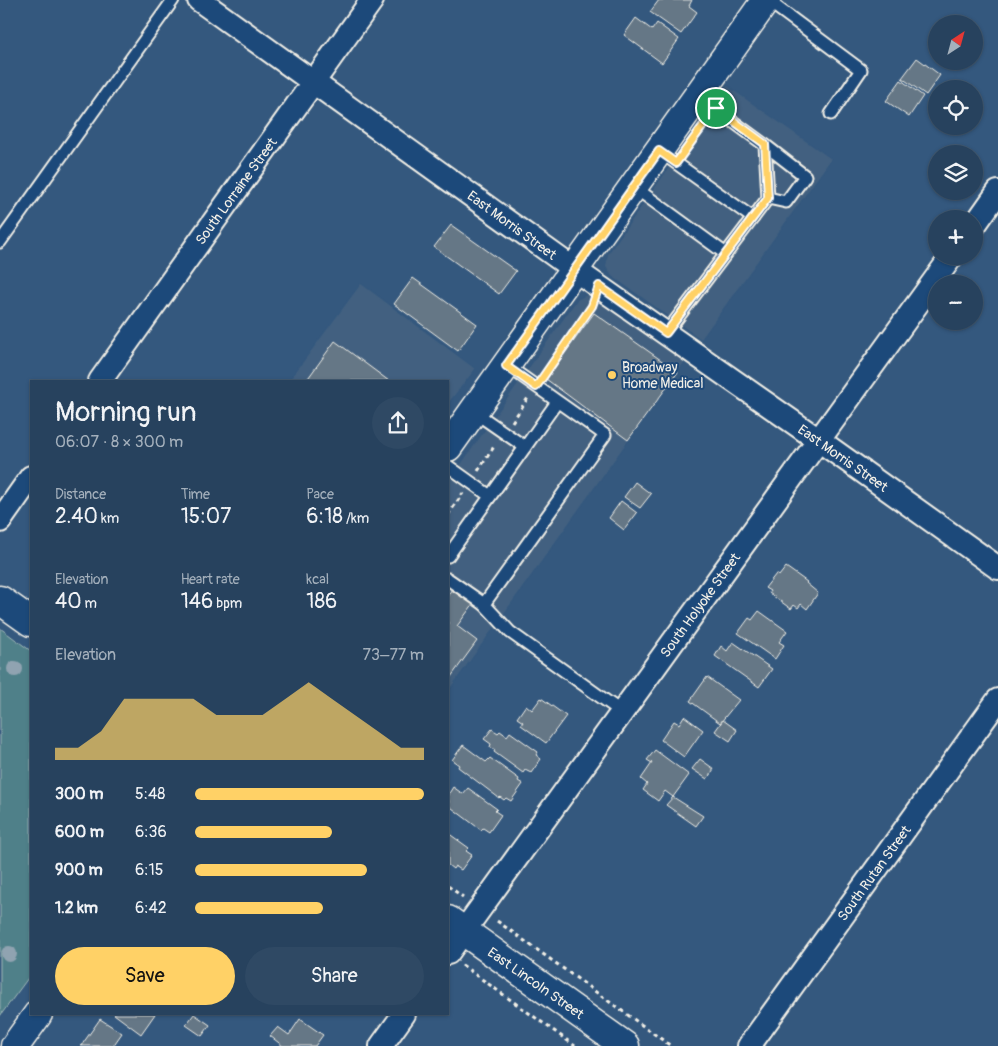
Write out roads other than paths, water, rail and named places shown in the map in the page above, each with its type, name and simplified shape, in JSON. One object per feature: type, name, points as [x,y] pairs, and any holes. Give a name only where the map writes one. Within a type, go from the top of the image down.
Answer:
[{"type":"main road","points":[[449,446],[766,0]]},
{"type":"main road","points":[[0,600],[30,621]]},
{"type":"main road","name":"East Lincoln Street","points":[[456,925],[625,1046]]},
{"type":"main road","points":[[15,1046],[37,1015]]},
{"type":"street","name":"East Morris Street","points":[[199,0],[575,270],[998,568]]},
{"type":"street","name":"South Lorraine Street","points":[[101,380],[372,0]]},
{"type":"street","points":[[983,213],[998,192]]},
{"type":"street","name":"South Holyoke Street","points":[[452,957],[456,925],[480,909],[946,265]]},
{"type":"street","points":[[0,521],[30,478]]},
{"type":"street","name":"South Rutan Street","points":[[749,1046],[998,700]]},
{"type":"street","points":[[381,1046],[403,1015]]},
{"type":"lane","points":[[0,242],[173,0]]},
{"type":"lane","points":[[766,0],[861,70],[831,114]]},
{"type":"lane","points":[[698,96],[765,144],[805,176],[786,202],[768,198]]},
{"type":"lane","points":[[666,333],[768,198],[765,144]]},
{"type":"lane","points":[[659,151],[753,218]]},
{"type":"lane","points":[[634,187],[726,254]]},
{"type":"lane","points":[[484,604],[605,435],[506,366]]},
{"type":"lane","points":[[449,555],[557,402]]},
{"type":"lane","points":[[473,411],[525,447]]},
{"type":"lane","points":[[449,467],[490,496]]},
{"type":"lane","points":[[449,580],[484,604],[510,632],[623,713]]},
{"type":"place","name":"Broadway Home Medical","points":[[612,375]]}]
